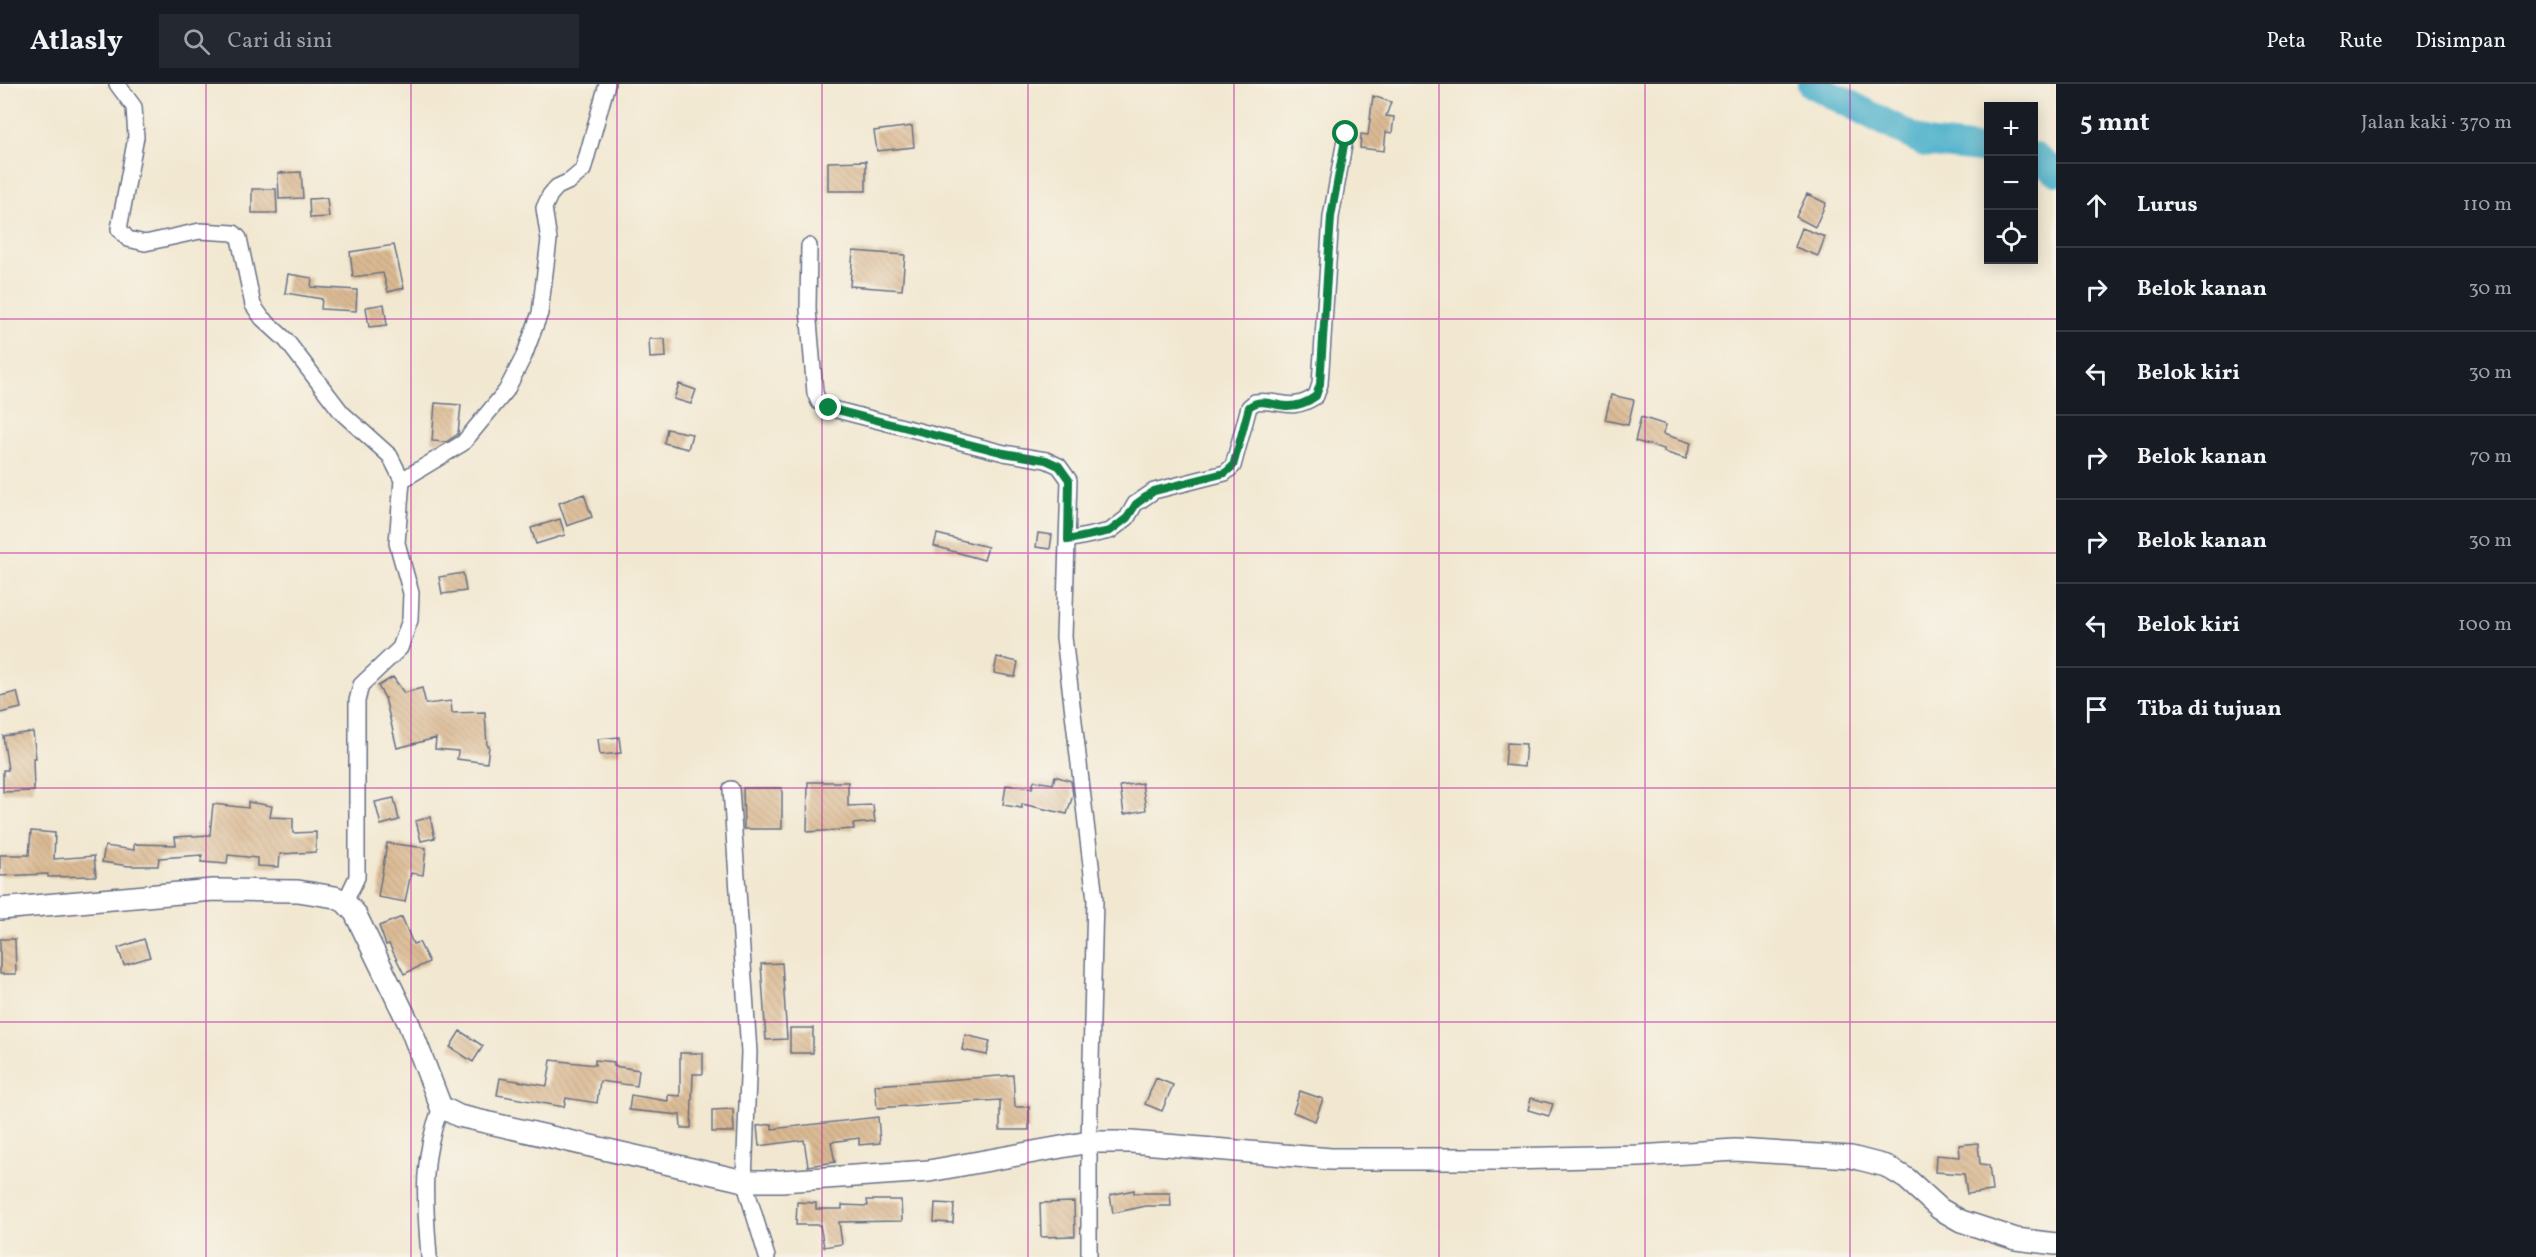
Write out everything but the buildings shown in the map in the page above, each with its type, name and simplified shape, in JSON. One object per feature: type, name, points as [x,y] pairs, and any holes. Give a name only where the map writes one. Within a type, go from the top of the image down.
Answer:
[{"type":"street","points":[[117,84],[134,107],[136,137],[119,229],[128,239],[145,243],[200,231],[234,233],[239,238],[254,305],[262,318],[286,340],[342,413],[390,456],[402,480],[397,543],[411,593],[410,620],[400,648],[361,685],[357,701],[357,877],[345,902]]},
{"type":"street","points":[[402,480],[463,443],[506,391],[524,356],[540,313],[549,240],[544,208],[557,187],[570,181],[583,170],[607,84]]},
{"type":"street","points":[[1068,540],[1110,531],[1127,518],[1136,504],[1154,491],[1225,473],[1233,466],[1249,407],[1255,402],[1288,406],[1306,403],[1316,396],[1320,384],[1331,217],[1346,134]]},
{"type":"street","points":[[809,246],[808,309],[815,393],[819,402],[829,408],[936,437],[1046,460],[1059,466],[1069,480],[1064,637],[1095,899],[1089,1142],[1089,1257]]},
{"type":"street","points":[[731,789],[749,1052],[744,1181],[767,1257]]},
{"type":"street","points":[[0,909],[213,890],[298,891],[335,897],[345,902],[355,913],[409,1024],[441,1107],[431,1133],[425,1164],[429,1257]]},
{"type":"street","points":[[441,1107],[459,1116],[744,1181],[781,1181],[929,1171],[1089,1142],[1131,1142],[1331,1159],[1534,1159],[1735,1150],[1851,1157],[1886,1166],[1907,1179],[1940,1209],[1961,1221],[2016,1239],[2056,1244]]},
{"type":"waterway","points":[[1811,84],[1925,143],[1984,150]]},
{"type":"waterway","points":[[2038,159],[2056,172]]},
{"type":"route","points":[[829,408],[936,437],[1046,460],[1059,466],[1069,480],[1068,540],[1110,531],[1127,518],[1136,504],[1154,491],[1225,473],[1233,466],[1249,407],[1261,401],[1288,406],[1306,403],[1316,396],[1320,384],[1331,217],[1346,134]]}]
